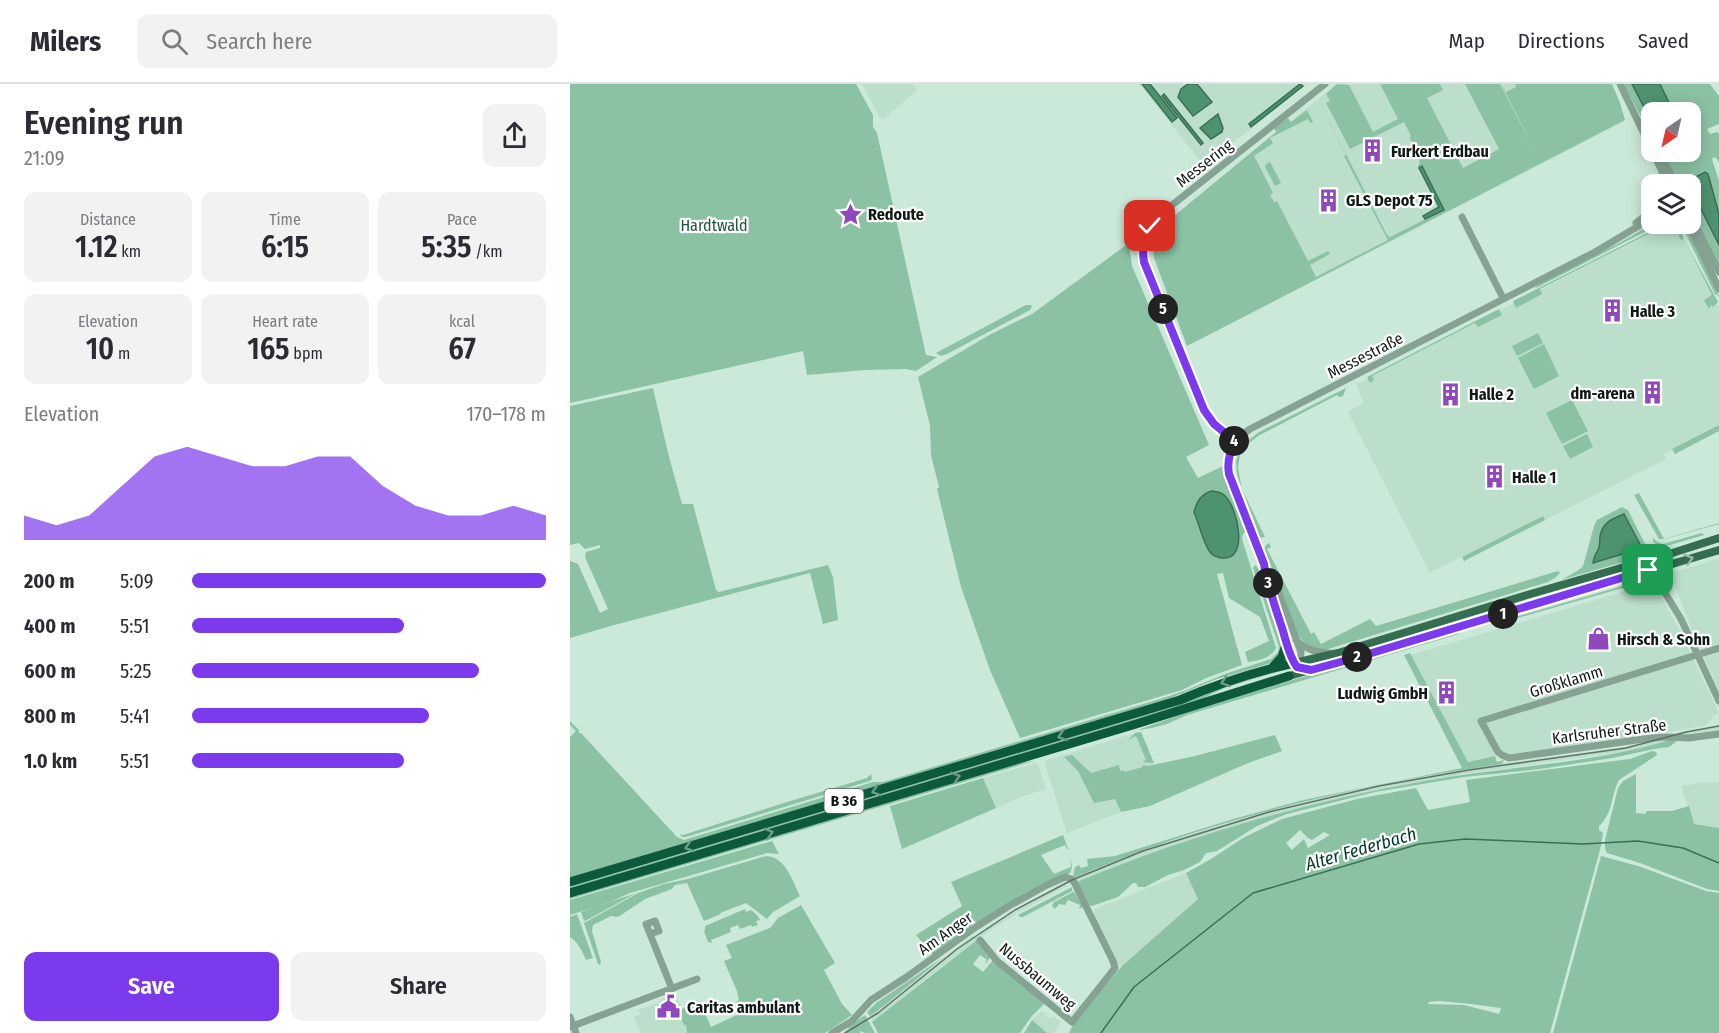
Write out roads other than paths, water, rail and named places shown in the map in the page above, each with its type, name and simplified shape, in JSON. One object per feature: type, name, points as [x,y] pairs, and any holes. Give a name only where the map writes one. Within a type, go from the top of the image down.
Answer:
[{"type":"highway","points":[[1272,668],[1282,657],[1291,641]]},
{"type":"highway","name":"B 36","points":[[570,882],[1180,700],[1222,682],[1272,668],[1297,664]]},
{"type":"highway","name":"B 36","points":[[570,893],[1289,676]]},
{"type":"main road","name":"B 36","points":[[1289,676],[1645,572],[1666,555],[1719,538]]},
{"type":"main road","name":"B 36","points":[[1297,664],[1527,595],[1719,550]]},
{"type":"main road","points":[[1289,676],[1297,664],[1311,670]]},
{"type":"street","name":"Messering","points":[[1236,442],[1214,424],[1199,399],[1144,262],[1142,248],[1144,238],[1150,226],[1162,213],[1325,84]]},
{"type":"street","points":[[1620,84],[1641,126]]},
{"type":"street","points":[[1462,217],[1502,296]]},
{"type":"street","name":"Messestraße","points":[[1623,235],[1641,219]]},
{"type":"street","name":"Messestraße","points":[[1236,442],[1250,429],[1595,252],[1641,224]]},
{"type":"street","points":[[1693,234],[1719,289]]},
{"type":"street","points":[[1700,234],[1719,272]]},
{"type":"street","points":[[1236,442],[1228,459],[1229,474],[1264,564],[1266,576],[1291,641],[1297,664]]},
{"type":"street","points":[[1656,565],[1654,575],[1669,597]]},
{"type":"street","points":[[1656,565],[1719,701]]},
{"type":"street","points":[[1630,576],[1643,576],[1658,583]]},
{"type":"street","points":[[1291,641],[1313,651],[1338,653]]},
{"type":"street","points":[[1697,654],[1719,648]]},
{"type":"street","name":"Großklamm","points":[[1502,755],[1481,721],[1697,654]]},
{"type":"street","name":"Karlsruher Straße","points":[[1502,755],[1514,758],[1651,738],[1689,738],[1719,734]]},
{"type":"street","name":"Am Anger","points":[[832,1033],[852,1021],[871,1000],[1009,906],[1065,877],[1071,879],[1077,889]]},
{"type":"street","name":"Nussbaumweg","points":[[980,940],[997,960],[1072,1022],[1114,968],[1113,961],[1077,889]]},
{"type":"street","points":[[650,934],[672,989]]},
{"type":"street","points":[[570,1017],[573,1029],[697,979]]},
{"type":"waterway","name":"Alter Federbach","points":[[1101,1033],[1134,987],[1253,893],[1419,844],[1465,839],[1583,844],[1638,841],[1683,848],[1719,863]]},
{"type":"tram line","points":[[845,1033],[878,1013],[957,949],[1015,910],[1072,880],[1143,851],[1269,812],[1379,786],[1469,770],[1626,748],[1719,726]]},
{"type":"place","name":"Furkert Erdbau","points":[[1373,151]]},
{"type":"place","name":"GLS Depot 75","points":[[1328,200]]},
{"type":"place","name":"Redoute","points":[[850,214]]},
{"type":"place","name":"Halle 3","points":[[1612,311]]},
{"type":"place","name":"dm-arena","points":[[1653,393]]},
{"type":"place","name":"Halle 2","points":[[1451,394]]},
{"type":"place","name":"Halle 1","points":[[1494,477]]},
{"type":"place","name":"Hirsch & Sohn","points":[[1599,639]]},
{"type":"place","name":"Ludwig GmbH","points":[[1446,693]]},
{"type":"place","name":"Caritas ambulant","points":[[669,1007]]},
{"type":"park label","name":"Hardtwald","points":[[714,225]]}]
